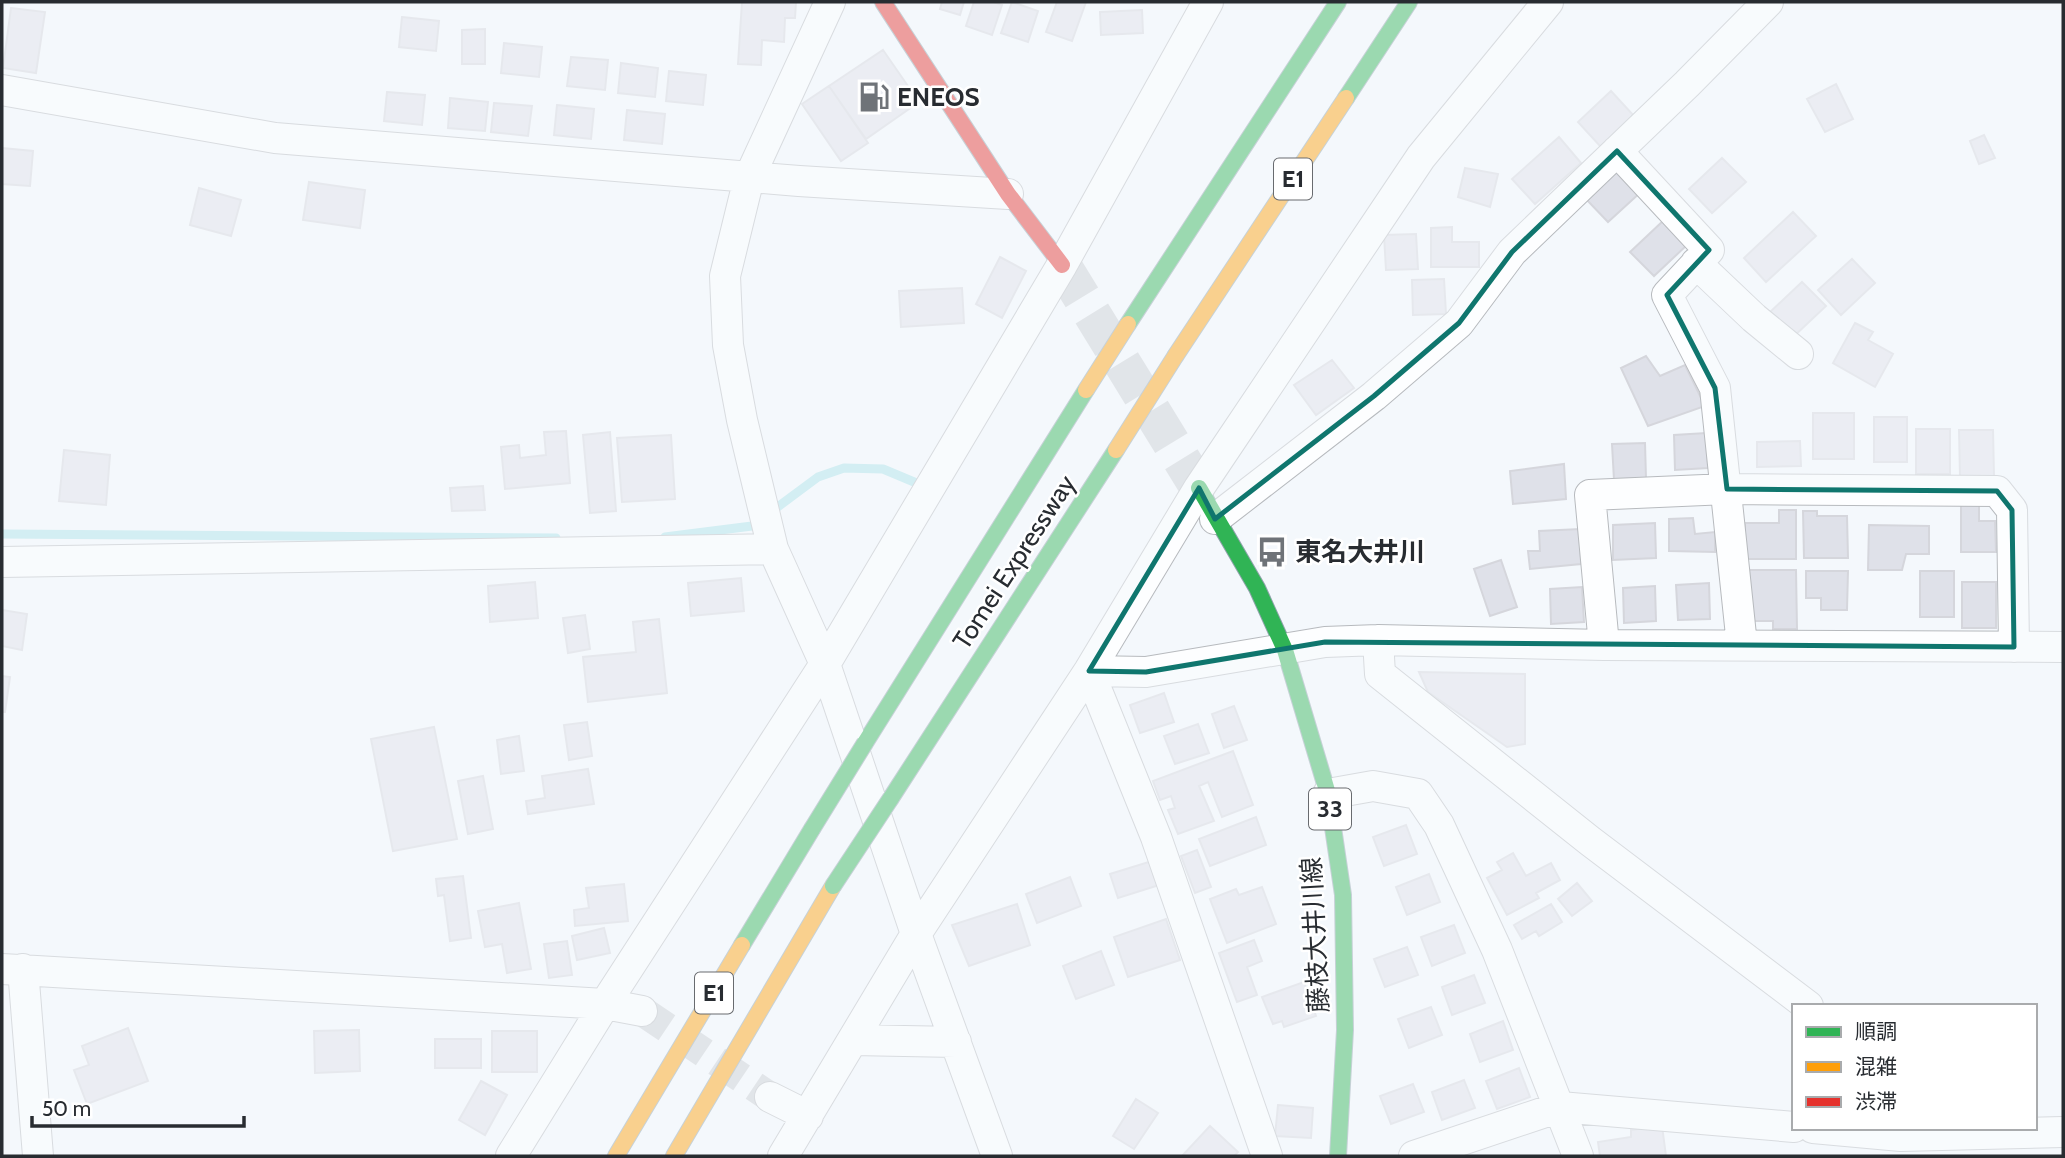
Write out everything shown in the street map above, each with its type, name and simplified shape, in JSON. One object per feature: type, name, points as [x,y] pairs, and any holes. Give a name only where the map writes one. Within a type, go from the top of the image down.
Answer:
[{"type":"main road","points":[[883,2],[1008,194],[1062,265]]},
{"type":"main road","name":"Tomei Expressway","points":[[616,1156],[865,743],[1128,324],[1338,2]]},
{"type":"main road","name":"Tomei Expressway","points":[[674,1156],[833,886],[1409,2]]},
{"type":"main road","name":"藤枝大井川線","points":[[1199,488],[1257,588],[1284,650],[1328,794],[1343,895],[1345,1030],[1338,1156]]},
{"type":"street","points":[[830,2],[749,177],[725,276],[728,345],[742,420],[773,549],[825,664],[916,934],[997,1156]]},
{"type":"street","points":[[511,1156],[605,1004],[825,664],[1062,265],[1208,2]]},
{"type":"street","points":[[783,1156],[916,934],[1089,671],[1199,488],[1422,157],[1548,2]]},
{"type":"street","points":[[1215,519],[1374,396],[1459,323],[1512,252],[1687,85],[1768,2]]},
{"type":"street","points":[[2,90],[275,138],[749,177],[1008,194]]},
{"type":"street","points":[[1617,151],[1709,250],[1667,295],[1716,388],[1742,645]]},
{"type":"street","points":[[1696,263],[1754,318],[1798,354]]},
{"type":"street","points":[[1604,645],[1590,495],[1727,489],[1997,491],[2012,510],[2014,647]]},
{"type":"street","points":[[2,562],[773,549]]},
{"type":"street","points":[[1089,671],[1146,672],[1325,642],[1378,640],[1604,645],[2063,647]]},
{"type":"street","points":[[1378,640],[1380,674],[1590,841],[1805,1004]]},
{"type":"street","points":[[1089,671],[1156,837],[1267,1156]]},
{"type":"street","points":[[1328,794],[1373,786],[1418,793],[1439,825],[1497,950],[1578,1156]]},
{"type":"street","points":[[38,1156],[13,969],[605,1004],[642,1011]]},
{"type":"street","points":[[853,1040],[956,1042]]},
{"type":"street","points":[[769,1097],[808,1116]]},
{"type":"street","points":[[1414,1156],[1560,1107],[1792,1127]]},
{"type":"street","points":[[1835,1130],[1901,1136],[1973,1131],[2063,1132]]},
{"type":"highlighted area","points":[[1617,151],[1709,250],[1667,295],[1715,388],[1727,489],[1997,491],[2012,510],[2014,647],[1325,642],[1146,672],[1089,671],[1199,488],[1215,519],[1374,396],[1459,323],[1512,252]]},
{"type":"building","points":[[742,2],[796,2],[795,18],[785,18],[784,42],[762,40],[761,65],[738,64]]},
{"type":"building","points":[[942,2],[964,2],[960,15],[940,9]]},
{"type":"building","points":[[974,2],[1002,5],[992,35],[966,26]]},
{"type":"building","points":[[1012,2],[1038,11],[1028,42],[1001,33]]},
{"type":"building","points":[[1057,2],[1086,2],[1072,41],[1046,32]]},
{"type":"building","points":[[11,8],[45,12],[36,73],[3,68]]},
{"type":"building","points":[[1142,10],[1143,33],[1101,35],[1100,12]]},
{"type":"building","points":[[402,17],[439,21],[436,51],[399,47]]},
{"type":"building","points":[[485,29],[485,64],[462,64],[462,30]]},
{"type":"building","points":[[504,43],[542,47],[539,77],[501,73]]},
{"type":"building","points":[[883,50],[919,102],[866,139],[829,86]]},
{"type":"building","points":[[571,57],[608,60],[605,90],[567,86]]},
{"type":"building","points":[[621,63],[658,68],[655,97],[618,93]]},
{"type":"building","points":[[669,71],[706,75],[703,105],[666,101]]},
{"type":"building","points":[[1836,84],[1853,119],[1825,132],[1807,99]]},
{"type":"building","points":[[829,86],[868,143],[841,161],[802,104]]},
{"type":"building","points":[[1611,91],[1634,116],[1601,147],[1578,122]]},
{"type":"building","points":[[387,92],[425,95],[422,125],[384,121]]},
{"type":"building","points":[[450,98],[488,102],[485,131],[448,128]]},
{"type":"building","points":[[494,103],[532,106],[528,136],[491,132]]},
{"type":"building","points":[[557,105],[594,109],[591,139],[554,135]]},
{"type":"building","points":[[627,110],[665,114],[662,144],[624,140]]},
{"type":"building","points":[[1984,135],[1995,158],[1979,164],[1970,141]]},
{"type":"building","points":[[1559,137],[1581,163],[1535,204],[1512,179]]},
{"type":"building","points":[[2,148],[33,151],[30,186],[2,184]]},
{"type":"building","points":[[1722,158],[1746,182],[1712,213],[1689,189]]},
{"type":"building","points":[[1618,166],[1642,191],[1608,222],[1585,198]]},
{"type":"building","points":[[1465,168],[1498,174],[1490,207],[1458,197]]},
{"type":"building","points":[[309,182],[365,190],[360,228],[303,220]]},
{"type":"building","points":[[199,188],[241,200],[231,236],[190,225]]},
{"type":"building","points":[[1793,212],[1816,236],[1766,282],[1744,258]]},
{"type":"building","points":[[1663,221],[1687,245],[1654,276],[1630,252]]},
{"type":"building","points":[[1452,227],[1452,242],[1479,242],[1479,267],[1431,267],[1431,228]]},
{"type":"building","points":[[1416,234],[1418,269],[1386,270],[1384,235]]},
{"type":"building","points":[[1000,257],[1026,271],[1002,318],[976,304]]},
{"type":"building","points":[[1852,259],[1875,283],[1841,315],[1818,290]]},
{"type":"building","points":[[1444,279],[1446,314],[1413,315],[1412,280]]},
{"type":"building","points":[[1802,282],[1826,306],[1792,338],[1769,313]]},
{"type":"building","points":[[962,288],[964,323],[901,327],[899,291]]},
{"type":"building","points":[[1855,323],[1873,332],[1868,340],[1893,354],[1875,387],[1833,363]]},
{"type":"building","points":[[1646,356],[1660,376],[1685,365],[1705,406],[1648,426],[1621,368]]},
{"type":"building","points":[[1332,360],[1354,388],[1316,415],[1294,385]]},
{"type":"building","points":[[1813,413],[1854,413],[1854,459],[1813,459]]},
{"type":"building","points":[[1874,417],[1907,417],[1907,462],[1874,462]]},
{"type":"building","points":[[1916,429],[1950,429],[1950,474],[1916,474]]},
{"type":"building","points":[[1959,430],[1993,430],[1994,476],[1960,476]]},
{"type":"building","points":[[566,431],[570,483],[505,489],[501,447],[519,445],[520,458],[546,455],[544,432]]},
{"type":"building","points":[[610,432],[616,511],[590,513],[583,435]]},
{"type":"building","points":[[1706,433],[1708,468],[1675,470],[1674,435]]},
{"type":"building","points":[[671,435],[675,499],[622,502],[617,438]]},
{"type":"building","points":[[1800,441],[1801,466],[1757,467],[1757,442]]},
{"type":"building","points":[[1645,443],[1646,478],[1614,480],[1612,444]]},
{"type":"building","points":[[64,450],[110,455],[106,505],[59,501]]},
{"type":"building","points":[[1564,464],[1566,499],[1513,504],[1510,471]]},
{"type":"building","points":[[483,486],[485,510],[452,511],[450,488]]},
{"type":"building","points":[[1961,505],[1979,505],[1979,521],[1995,521],[1996,552],[1961,552]]},
{"type":"building","points":[[1779,510],[1796,510],[1796,559],[1745,559],[1745,523],[1779,523]]},
{"type":"building","points":[[1803,511],[1817,511],[1817,516],[1847,516],[1848,558],[1804,558]]},
{"type":"building","points":[[1693,518],[1695,534],[1715,532],[1715,552],[1669,551],[1669,519]]},
{"type":"building","points":[[1655,523],[1656,558],[1613,560],[1613,525]]},
{"type":"building","points":[[1869,525],[1929,526],[1929,554],[1906,554],[1902,570],[1868,570]]},
{"type":"building","points":[[1580,529],[1581,564],[1530,569],[1528,551],[1540,551],[1539,531]]},
{"type":"building","points":[[1501,560],[1517,607],[1490,616],[1474,569]]},
{"type":"building","points":[[1749,570],[1796,570],[1797,629],[1773,629],[1773,621],[1749,621]]},
{"type":"building","points":[[1806,571],[1848,571],[1847,610],[1821,610],[1821,598],[1806,598]]},
{"type":"building","points":[[1920,571],[1954,571],[1954,617],[1920,617]]},
{"type":"building","points":[[741,578],[744,611],[691,616],[688,583]]},
{"type":"building","points":[[535,582],[538,618],[490,622],[488,586]]},
{"type":"building","points":[[1962,582],[1996,582],[1996,628],[1962,628]]},
{"type":"building","points":[[1709,583],[1710,619],[1678,620],[1676,585]]},
{"type":"building","points":[[1655,586],[1656,621],[1624,623],[1623,588]]},
{"type":"building","points":[[1582,587],[1584,622],[1551,624],[1550,589]]},
{"type":"building","points":[[2,610],[27,614],[22,650],[2,646]]},
{"type":"building","points":[[585,615],[590,649],[568,653],[563,618]]},
{"type":"building","points":[[659,619],[667,693],[588,702],[583,657],[636,652],[633,622]]},
{"type":"building","points":[[1419,672],[1525,674],[1525,744],[1507,747],[1428,692]]},
{"type":"building","points":[[2,676],[10,677],[5,712],[2,712]]},
{"type":"building","points":[[1164,693],[1174,722],[1140,733],[1130,705]]},
{"type":"building","points":[[1234,706],[1247,740],[1224,748],[1212,714]]},
{"type":"building","points":[[587,722],[592,756],[569,760],[564,725]]},
{"type":"building","points":[[1198,724],[1209,753],[1175,764],[1164,736]]},
{"type":"building","points":[[434,727],[457,839],[393,851],[371,739]]},
{"type":"building","points":[[519,736],[524,771],[501,774],[497,740]]},
{"type":"building","points":[[1233,751],[1253,805],[1222,817],[1208,782],[1199,786],[1214,821],[1178,834],[1168,810],[1175,808],[1171,796],[1160,800],[1153,781]]},
{"type":"building","points":[[588,769],[594,804],[528,814],[526,801],[545,798],[542,776]]},
{"type":"building","points":[[483,776],[493,829],[468,834],[458,781]]},
{"type":"building","points":[[1256,817],[1266,845],[1210,866],[1199,839]]},
{"type":"building","points":[[1406,825],[1417,854],[1384,866],[1373,837]]},
{"type":"building","points":[[1197,850],[1211,887],[1195,893],[1181,856]]},
{"type":"building","points":[[1513,853],[1526,876],[1551,863],[1560,880],[1536,893],[1539,898],[1507,915],[1487,878],[1502,870],[1497,862]]},
{"type":"building","points":[[1152,861],[1159,885],[1118,898],[1110,874]]},
{"type":"building","points":[[1429,874],[1440,902],[1407,915],[1396,887]]},
{"type":"building","points":[[463,876],[471,938],[450,941],[444,895],[438,896],[436,879]]},
{"type":"building","points":[[1070,877],[1081,906],[1037,923],[1026,894]]},
{"type":"building","points":[[1577,883],[1592,901],[1572,916],[1558,899]]},
{"type":"building","points":[[624,884],[628,921],[575,926],[574,910],[589,908],[586,888]]},
{"type":"building","points":[[1262,887],[1276,924],[1227,943],[1210,899],[1236,889],[1239,895]]},
{"type":"building","points":[[519,903],[531,969],[507,973],[502,944],[485,947],[478,911]]},
{"type":"building","points":[[1017,904],[1030,945],[969,966],[952,925]]},
{"type":"building","points":[[1551,904],[1562,922],[1539,936],[1536,931],[1522,939],[1514,925]]},
{"type":"building","points":[[1166,919],[1180,960],[1128,977],[1114,937]]},
{"type":"building","points":[[1454,925],[1465,953],[1432,966],[1421,937]]},
{"type":"building","points":[[604,928],[610,953],[577,960],[572,936]]},
{"type":"building","points":[[1254,940],[1262,961],[1247,967],[1257,995],[1237,1002],[1219,953]]},
{"type":"building","points":[[567,941],[572,975],[549,978],[544,944]]},
{"type":"building","points":[[1407,947],[1418,975],[1385,987],[1374,959]]},
{"type":"building","points":[[1101,951],[1114,985],[1076,999],[1063,966]]},
{"type":"building","points":[[1474,975],[1485,1003],[1452,1015],[1442,987]]},
{"type":"building","points":[[1304,982],[1316,1016],[1284,1027],[1282,1021],[1273,1024],[1262,997]]},
{"type":"building","points":[[1431,1007],[1442,1035],[1409,1048],[1398,1019]]},
{"type":"building","points":[[1503,1021],[1513,1050],[1480,1062],[1470,1034]]},
{"type":"building","points":[[128,1028],[148,1081],[87,1104],[74,1070],[89,1065],[82,1046]]},
{"type":"building","points":[[359,1030],[360,1071],[315,1073],[314,1031]]},
{"type":"building","points":[[492,1031],[537,1031],[537,1072],[492,1072]]},
{"type":"building","points":[[435,1039],[481,1039],[481,1068],[435,1068]]},
{"type":"building","points":[[1519,1068],[1530,1097],[1497,1109],[1486,1081]]},
{"type":"building","points":[[1464,1080],[1475,1108],[1442,1120],[1432,1092]]},
{"type":"building","points":[[481,1081],[507,1095],[485,1135],[459,1120]]},
{"type":"building","points":[[1413,1084],[1424,1112],[1391,1124],[1380,1096]]},
{"type":"building","points":[[1136,1099],[1158,1113],[1134,1149],[1113,1136]]},
{"type":"building","points":[[1278,1105],[1313,1108],[1311,1138],[1275,1136]]},
{"type":"building","points":[[1210,1126],[1238,1152],[1234,1156],[1182,1156]]},
{"type":"building","points":[[1662,1126],[1666,1156],[1600,1156],[1598,1142],[1631,1137],[1631,1130]]},
{"type":"waterway","points":[[665,537],[752,526],[818,477],[844,468],[883,469],[926,487]]},
{"type":"waterway","points":[[2,534],[556,538]]},
{"type":"tunnel","points":[[1062,265],[1199,488]]},
{"type":"tunnel","points":[[642,1011],[770,1097]]},
{"type":"traffic: fast","points":[[1128,324],[1338,2]]},
{"type":"traffic: fast","points":[[1346,98],[1409,2]]},
{"type":"traffic: fast","points":[[865,743],[1086,390]]},
{"type":"traffic: fast","points":[[891,798],[1116,450]]},
{"type":"traffic: fast","points":[[1199,488],[1257,588],[1285,650],[1328,794],[1343,895],[1345,1030],[1338,1156]]},
{"type":"traffic: fast","points":[[812,829],[865,743]]},
{"type":"traffic: fast","points":[[833,886],[891,798]]},
{"type":"traffic: fast","points":[[742,945],[812,829]]},
{"type":"traffic: slow","points":[[1176,355],[1346,98]]},
{"type":"traffic: slow","points":[[1086,390],[1128,324]]},
{"type":"traffic: slow","points":[[1116,450],[1176,355]]},
{"type":"traffic: slow","points":[[674,1156],[833,886]]},
{"type":"traffic: slow","points":[[616,1156],[742,945]]},
{"type":"traffic: jam","points":[[883,2],[1008,194],[1062,265]]},
{"type":"place","name":"ENEOS","points":[[874,97]]},
{"type":"place","name":"東名大井川","points":[[1272,552]]}]
